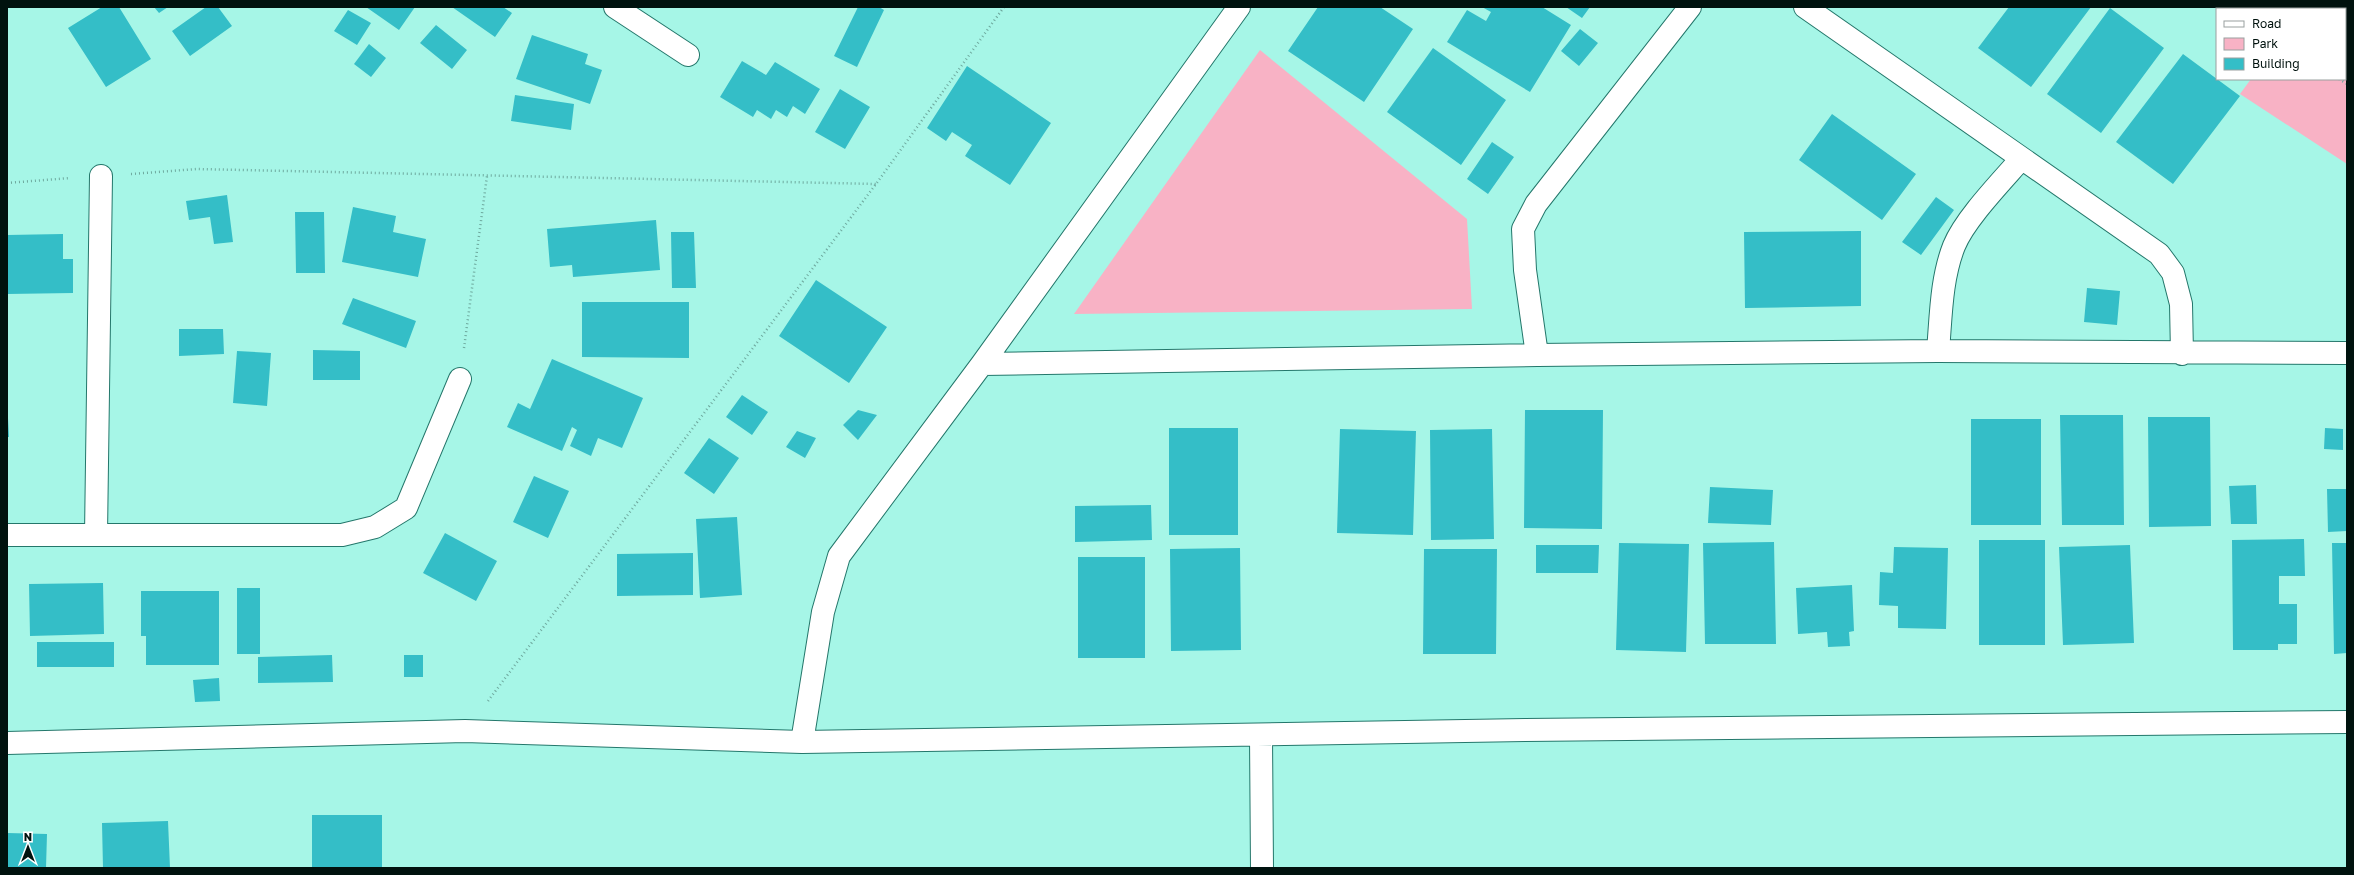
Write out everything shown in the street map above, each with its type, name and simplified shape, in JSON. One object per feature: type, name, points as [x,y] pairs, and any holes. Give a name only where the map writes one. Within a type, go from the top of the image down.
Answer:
[{"type":"street","points":[[615,7],[688,55]]},
{"type":"street","points":[[802,742],[823,612],[839,556],[982,364],[1240,7]]},
{"type":"street","points":[[1537,355],[1525,270],[1523,229],[1536,204],[1690,7]]},
{"type":"street","points":[[1805,7],[2021,159],[2160,254],[2173,273],[2180,304],[2182,354]]},
{"type":"street","points":[[1938,351],[1945,276],[1954,245],[1970,220],[2021,159]]},
{"type":"street","points":[[96,535],[101,176]]},
{"type":"street","points":[[982,364],[1537,355],[1938,351],[2182,354],[2347,353]]},
{"type":"street","points":[[7,535],[342,535],[375,527],[406,508],[460,379]]},
{"type":"street","points":[[7,743],[465,731],[802,742],[1262,736],[1525,730],[2347,722]]},
{"type":"street","points":[[1262,736],[1262,868]]},
{"type":"path","points":[[465,731],[876,184],[1004,7]]},
{"type":"path","points":[[7,183],[197,169],[876,184]]},
{"type":"path","points":[[460,379],[488,176]]},
{"type":"green space","points":[[2347,7],[2347,164],[2240,94],[2250,80],[2346,80],[2346,8],[2301,8]]},
{"type":"green space","points":[[1260,50],[1467,219],[1472,309],[1074,314]]},
{"type":"building","points":[[102,7],[119,7],[151,59],[106,87],[68,28]]},
{"type":"building","points":[[154,7],[168,7],[159,13]]},
{"type":"building","points":[[206,7],[218,7],[232,26],[190,56],[172,31]]},
{"type":"building","points":[[366,7],[415,7],[399,30]]},
{"type":"building","points":[[452,7],[503,7],[512,13],[495,37]]},
{"type":"building","points":[[858,7],[879,7],[884,10],[857,67],[834,56]]},
{"type":"building","points":[[1318,7],[1380,7],[1413,29],[1364,102],[1288,51]]},
{"type":"building","points":[[1482,7],[1542,7],[1571,25],[1530,92],[1447,42],[1467,10],[1486,21],[1491,12]]},
{"type":"building","points":[[1566,7],[1590,7],[1582,18]]},
{"type":"building","points":[[2009,7],[2091,7],[2031,87],[1978,48]]},
{"type":"building","points":[[2279,7],[2305,7],[2304,8]]},
{"type":"building","points":[[2110,8],[2164,48],[2101,133],[2047,94]]},
{"type":"building","points":[[348,10],[371,23],[357,45],[334,31]]},
{"type":"building","points":[[436,25],[467,50],[452,69],[420,43]]},
{"type":"building","points":[[1580,29],[1598,43],[1579,66],[1561,51]]},
{"type":"building","points":[[532,35],[588,54],[585,64],[602,70],[590,104],[516,79]]},
{"type":"building","points":[[369,44],[386,58],[371,77],[354,64]]},
{"type":"building","points":[[1433,48],[1506,100],[1461,165],[1387,112]]},
{"type":"building","points":[[2183,54],[2216,78],[2216,80],[2218,80],[2240,96],[2173,184],[2116,142]]},
{"type":"building","points":[[742,61],[766,75],[775,62],[820,89],[805,114],[793,106],[787,117],[776,110],[771,119],[757,110],[753,117],[720,97]]},
{"type":"building","points":[[967,66],[1051,123],[1010,185],[965,156],[972,145],[952,132],[946,141],[927,128]]},
{"type":"building","points":[[840,89],[870,107],[845,149],[815,132]]},
{"type":"building","points":[[515,95],[574,104],[571,130],[511,121]]},
{"type":"building","points":[[1832,114],[1916,174],[1882,220],[1799,160]]},
{"type":"building","points":[[1492,142],[1514,157],[1488,194],[1467,179]]},
{"type":"building","points":[[227,195],[233,242],[214,244],[210,217],[189,220],[186,201]]},
{"type":"building","points":[[1936,197],[1954,210],[1921,255],[1902,242]]},
{"type":"building","points":[[353,207],[396,216],[393,232],[426,239],[418,277],[342,262]]},
{"type":"building","points":[[295,212],[324,212],[325,273],[296,273]]},
{"type":"building","points":[[656,220],[660,270],[573,277],[572,265],[550,267],[547,229]]},
{"type":"building","points":[[1861,231],[1861,306],[1745,308],[1744,232]]},
{"type":"building","points":[[671,232],[694,232],[696,288],[672,288]]},
{"type":"building","points":[[63,234],[63,259],[73,259],[73,293],[7,294],[7,235]]},
{"type":"building","points":[[816,280],[887,327],[849,383],[779,336]]},
{"type":"building","points":[[2087,288],[2120,291],[2117,325],[2084,322]]},
{"type":"building","points":[[353,298],[416,321],[406,348],[342,324]]},
{"type":"building","points":[[582,302],[689,302],[689,358],[582,357]]},
{"type":"building","points":[[179,329],[223,329],[224,354],[179,356]]},
{"type":"building","points":[[313,350],[360,351],[360,380],[313,380]]},
{"type":"building","points":[[237,351],[271,353],[267,406],[233,403]]},
{"type":"building","points":[[552,359],[643,398],[622,448],[598,438],[591,456],[570,446],[577,430],[572,427],[562,451],[507,427],[518,403],[530,409]]},
{"type":"building","points":[[742,395],[768,412],[752,435],[726,417]]},
{"type":"building","points":[[858,410],[877,415],[858,440],[843,425]]},
{"type":"building","points":[[1525,410],[1603,410],[1602,529],[1524,528]]},
{"type":"building","points":[[2060,415],[2123,415],[2124,525],[2062,525]]},
{"type":"building","points":[[2148,417],[2210,417],[2211,526],[2149,527]]},
{"type":"building","points":[[8,418],[9,437],[7,437]]},
{"type":"building","points":[[1971,419],[2041,419],[2041,525],[1971,525]]},
{"type":"building","points":[[1169,428],[1238,428],[1238,535],[1169,535]]},
{"type":"building","points":[[2325,428],[2343,429],[2343,450],[2324,449]]},
{"type":"building","points":[[1340,429],[1416,431],[1413,535],[1337,533]]},
{"type":"building","points":[[1492,429],[1494,539],[1431,540],[1430,430]]},
{"type":"building","points":[[797,431],[816,438],[805,458],[786,447]]},
{"type":"building","points":[[709,438],[739,458],[714,494],[684,473]]},
{"type":"building","points":[[534,476],[569,491],[548,538],[513,522]]},
{"type":"building","points":[[2256,485],[2257,524],[2231,524],[2229,486]]},
{"type":"building","points":[[1710,487],[1773,490],[1771,525],[1708,523]]},
{"type":"building","points":[[2327,489],[2347,489],[2347,531],[2328,532]]},
{"type":"building","points":[[1151,505],[1152,540],[1075,542],[1075,506]]},
{"type":"building","points":[[737,517],[742,595],[700,598],[696,519]]},
{"type":"building","points":[[445,533],[497,561],[476,601],[423,573]]},
{"type":"building","points":[[2304,539],[2305,576],[2279,576],[2279,604],[2297,604],[2297,644],[2278,644],[2278,650],[2233,650],[2232,540]]},
{"type":"building","points":[[1979,540],[2045,540],[2045,645],[1979,645]]},
{"type":"building","points":[[1774,542],[1776,644],[1705,644],[1703,543]]},
{"type":"building","points":[[1619,543],[1689,544],[1686,652],[1616,650]]},
{"type":"building","points":[[2332,543],[2347,543],[2347,653],[2334,654]]},
{"type":"building","points":[[1536,545],[1599,545],[1598,573],[1536,573]]},
{"type":"building","points":[[2130,545],[2134,643],[2063,645],[2059,547]]},
{"type":"building","points":[[1894,547],[1948,548],[1946,629],[1898,628],[1898,606],[1879,605],[1880,572],[1893,573]]},
{"type":"building","points":[[1240,548],[1241,650],[1171,651],[1170,549]]},
{"type":"building","points":[[1424,549],[1497,549],[1496,654],[1423,654]]},
{"type":"building","points":[[693,553],[693,595],[617,596],[617,554]]},
{"type":"building","points":[[1078,557],[1145,557],[1145,658],[1078,658]]},
{"type":"building","points":[[103,583],[104,634],[30,636],[29,584]]},
{"type":"building","points":[[1852,585],[1854,631],[1849,632],[1850,646],[1828,647],[1827,632],[1798,634],[1796,588]]},
{"type":"building","points":[[237,588],[260,588],[260,654],[237,654]]},
{"type":"building","points":[[141,591],[219,591],[219,665],[146,665],[146,636],[141,636]]},
{"type":"building","points":[[37,642],[114,642],[114,667],[37,667]]},
{"type":"building","points":[[332,655],[333,682],[258,683],[258,657]]},
{"type":"building","points":[[404,655],[423,655],[423,677],[404,677]]},
{"type":"building","points":[[219,678],[220,701],[195,702],[193,680]]},
{"type":"building","points":[[312,815],[382,815],[382,868],[312,868]]},
{"type":"building","points":[[168,821],[170,868],[103,868],[102,823]]},
{"type":"building","points":[[7,833],[47,834],[46,868],[7,868]]}]
